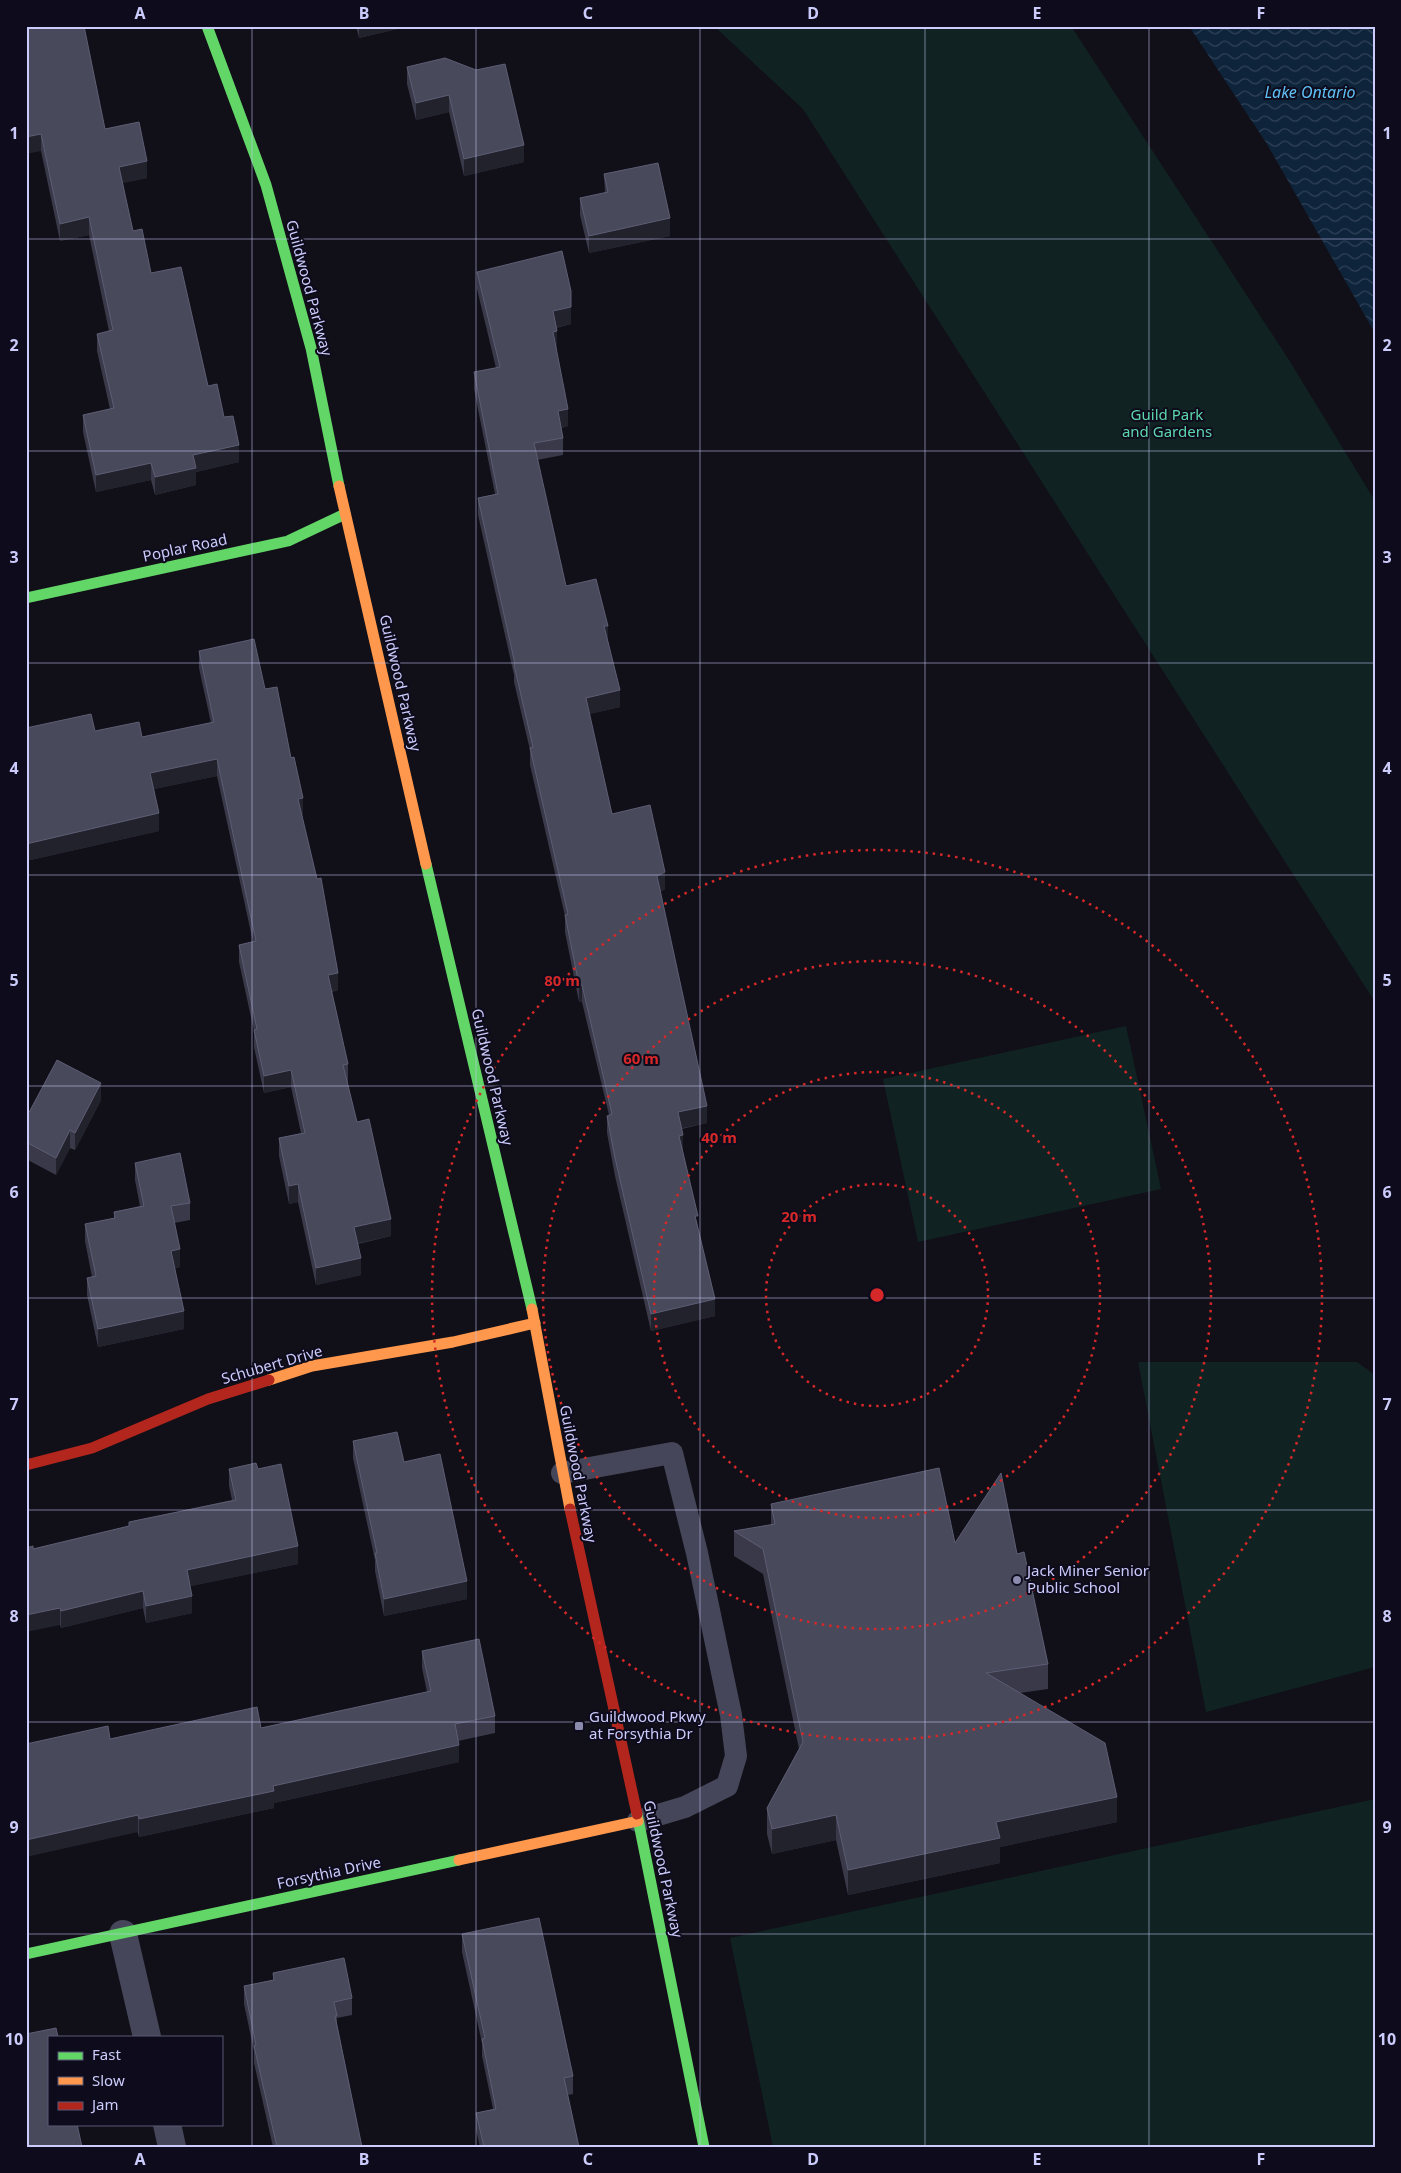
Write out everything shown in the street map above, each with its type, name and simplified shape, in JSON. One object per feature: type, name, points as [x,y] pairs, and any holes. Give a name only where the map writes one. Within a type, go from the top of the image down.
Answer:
[{"type":"street","name":"Guildwood Parkway","points":[[207,26],[266,185],[312,348],[345,514],[445,948],[535,1323],[562,1473],[638,1821],[704,2147]]},
{"type":"street","name":"Poplar Road","points":[[26,598],[288,542],[345,514]]},
{"type":"street","name":"Schubert Drive","points":[[26,1465],[92,1448],[208,1399],[312,1366],[453,1342],[535,1323]]},
{"type":"street","name":"Forsythia Drive","points":[[26,1954],[638,1821]]},
{"type":"street","points":[[123,1934],[147,2036]]},
{"type":"street","points":[[167,2126],[172,2147]]},
{"type":"lane","points":[[562,1473],[672,1453],[697,1553],[731,1715],[736,1756],[728,1786],[685,1807],[638,1821]]},
{"type":"green space","name":"Guild Park and Gardens","points":[[714,26],[1071,26],[1289,360],[1375,501],[1375,1002],[803,109]]},
{"type":"green space","points":[[1126,1026],[1161,1189],[918,1242],[883,1079]]},
{"type":"green space","points":[[1138,1362],[1357,1362],[1375,1375],[1375,1667],[1206,1712]]},
{"type":"green space","points":[[1375,1799],[1375,2147],[773,2147],[730,1938]]},
{"type":"water","name":"Lake Ontario","points":[[1189,26],[1375,26],[1375,333],[1267,144]]},
{"type":"building","points":[[26,26],[84,26],[105,129],[139,122],[147,161],[119,167],[133,231],[142,229],[151,273],[181,267],[208,386],[217,384],[224,417],[233,416],[239,445],[193,455],[196,468],[155,477],[151,463],[96,475],[83,415],[114,408],[97,334],[113,330],[89,217],[60,224],[41,134],[26,137]]},
{"type":"building","points":[[445,58],[476,70],[505,64],[524,145],[464,159],[449,95],[416,103],[407,67]]},
{"type":"building","points":[[658,163],[670,218],[589,236],[580,198],[608,192],[604,174]]},
{"type":"building","points":[[562,251],[571,291],[571,307],[553,311],[557,331],[553,332],[568,409],[558,411],[563,438],[534,443],[566,586],[596,579],[608,626],[604,626],[620,690],[586,698],[612,814],[650,805],[665,872],[657,876],[707,1106],[678,1112],[683,1135],[679,1136],[698,1216],[695,1216],[715,1299],[651,1314],[615,1158],[607,1116],[612,1114],[582,985],[579,985],[565,915],[568,914],[530,748],[533,747],[478,498],[498,494],[474,372],[500,367],[477,272]]},
{"type":"building","points":[[254,639],[265,689],[277,687],[291,758],[294,757],[303,798],[298,799],[317,879],[321,878],[338,973],[328,975],[348,1064],[343,1065],[357,1122],[369,1119],[391,1219],[354,1227],[361,1258],[316,1268],[298,1184],[289,1186],[279,1138],[305,1133],[291,1070],[264,1076],[254,1030],[257,1029],[239,945],[256,941],[217,759],[150,773],[159,813],[26,844],[26,744],[28,743],[26,728],[91,714],[95,731],[139,722],[142,737],[214,722],[199,651]]},
{"type":"building","points":[[57,1060],[101,1083],[75,1133],[70,1130],[56,1158],[26,1142],[26,1118]]},
{"type":"building","points":[[180,1153],[190,1203],[171,1206],[180,1249],[171,1251],[184,1311],[98,1329],[87,1278],[96,1276],[85,1224],[115,1218],[114,1212],[144,1206],[135,1163]]},
{"type":"building","points":[[397,1432],[404,1462],[440,1454],[467,1581],[384,1599],[375,1553],[377,1553],[353,1441]]},
{"type":"building","points":[[256,1463],[258,1469],[281,1464],[298,1546],[187,1570],[192,1596],[146,1606],[143,1591],[61,1611],[60,1608],[26,1615],[26,1548],[33,1546],[33,1549],[129,1526],[129,1522],[236,1500],[229,1469]]},
{"type":"building","points":[[939,1468],[955,1543],[1001,1473],[1017,1554],[1024,1552],[1048,1664],[986,1673],[1105,1743],[1117,1797],[996,1822],[1000,1838],[848,1870],[836,1815],[772,1829],[767,1808],[803,1742],[763,1549],[734,1531],[775,1524],[771,1504]]},
{"type":"building","points":[[479,1639],[495,1716],[455,1724],[459,1745],[273,1786],[274,1791],[139,1819],[138,1815],[26,1840],[26,1744],[108,1726],[110,1739],[257,1707],[261,1728],[431,1691],[422,1651]]},
{"type":"building","points":[[539,1918],[573,2076],[564,2078],[579,2147],[484,2147],[476,2113],[496,2109],[482,2039],[485,2038],[462,1934]]},
{"type":"building","points":[[344,1958],[352,1998],[334,2002],[337,2016],[335,2016],[362,2147],[277,2147],[254,2046],[256,2045],[244,1986],[274,1980],[273,1973]]},
{"type":"building","points":[[56,2028],[58,2036],[48,2036],[48,2126],[77,2126],[82,2147],[26,2147],[26,2034]]},
{"type":"traffic: fast","points":[[207,26],[266,185],[311,348],[339,486]]},
{"type":"traffic: fast","points":[[26,598],[288,541],[345,514]]},
{"type":"traffic: fast","points":[[426,864],[532,1309]]},
{"type":"traffic: fast","points":[[637,1814],[704,2147]]},
{"type":"traffic: fast","points":[[26,1954],[459,1860]]},
{"type":"traffic: slow","points":[[339,486],[426,864]]},
{"type":"traffic: slow","points":[[532,1309],[570,1509]]},
{"type":"traffic: slow","points":[[269,1380],[312,1366],[453,1342],[535,1323]]},
{"type":"traffic: slow","points":[[459,1860],[638,1821]]},
{"type":"traffic: jam","points":[[26,1465],[92,1448],[208,1399],[269,1380]]},
{"type":"traffic: jam","points":[[570,1509],[637,1814]]},
{"type":"place","name":"Jack Miner Senior Public School","points":[[1017,1580]]},
{"type":"place","name":"Guildwood Pkwy at Forsythia Dr","points":[[579,1726]]}]
